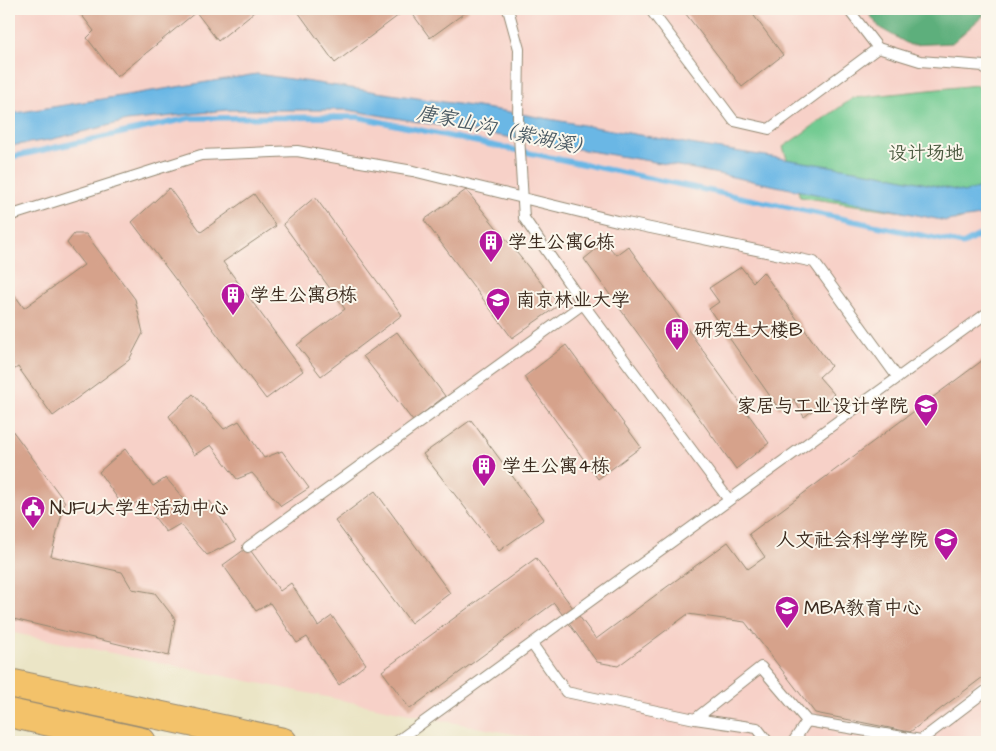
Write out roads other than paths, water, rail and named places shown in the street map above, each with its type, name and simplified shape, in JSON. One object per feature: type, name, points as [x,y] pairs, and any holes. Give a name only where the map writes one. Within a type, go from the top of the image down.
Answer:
[{"type":"highway","points":[[9,683],[283,742]]},
{"type":"highway","points":[[9,713],[142,742]]},
{"type":"lane","points":[[508,9],[519,49],[519,140],[524,218],[583,304],[729,500]]},
{"type":"lane","points":[[650,9],[734,121],[769,129],[878,48]]},
{"type":"lane","points":[[848,9],[878,48],[920,61],[986,66]]},
{"type":"lane","points":[[9,216],[201,154],[298,151],[413,171],[617,221],[814,262],[898,378]]},
{"type":"lane","points":[[248,548],[583,304]]},
{"type":"lane","points":[[396,742],[987,312]]},
{"type":"lane","points":[[532,644],[566,692],[695,719],[758,728],[768,742]]},
{"type":"lane","points":[[695,719],[762,667],[807,721],[920,740],[987,690]]},
{"type":"lane","points":[[792,742],[807,721]]},
{"type":"water","points":[[257,74],[504,111],[696,145],[880,174],[965,192],[987,185],[987,215],[946,221],[684,167],[348,110],[227,110],[127,121],[49,140],[9,146],[9,114]]},
{"type":"waterway","name":"唐家山沟（紫湖溪）","points":[[9,156],[190,118],[358,117],[963,244],[987,231]]},
{"type":"place","name":"学生公寓6栋","points":[[491,263]]},
{"type":"place","name":"学生公寓8栋","points":[[233,316]]},
{"type":"place","name":"南京林业大学","points":[[498,321]]},
{"type":"place","name":"研究生大楼B","points":[[677,351]]},
{"type":"place","name":"家居与工业设计学院","points":[[926,427]]},
{"type":"place","name":"学生公寓4栋","points":[[484,487]]},
{"type":"place","name":"NJFU大学生活动中心","points":[[33,529]]},
{"type":"place","name":"人文社会科学学院","points":[[946,561]]},
{"type":"place","name":"MBA教育中心","points":[[787,629]]},
{"type":"park label","name":"设计场地","points":[[926,153]]}]
